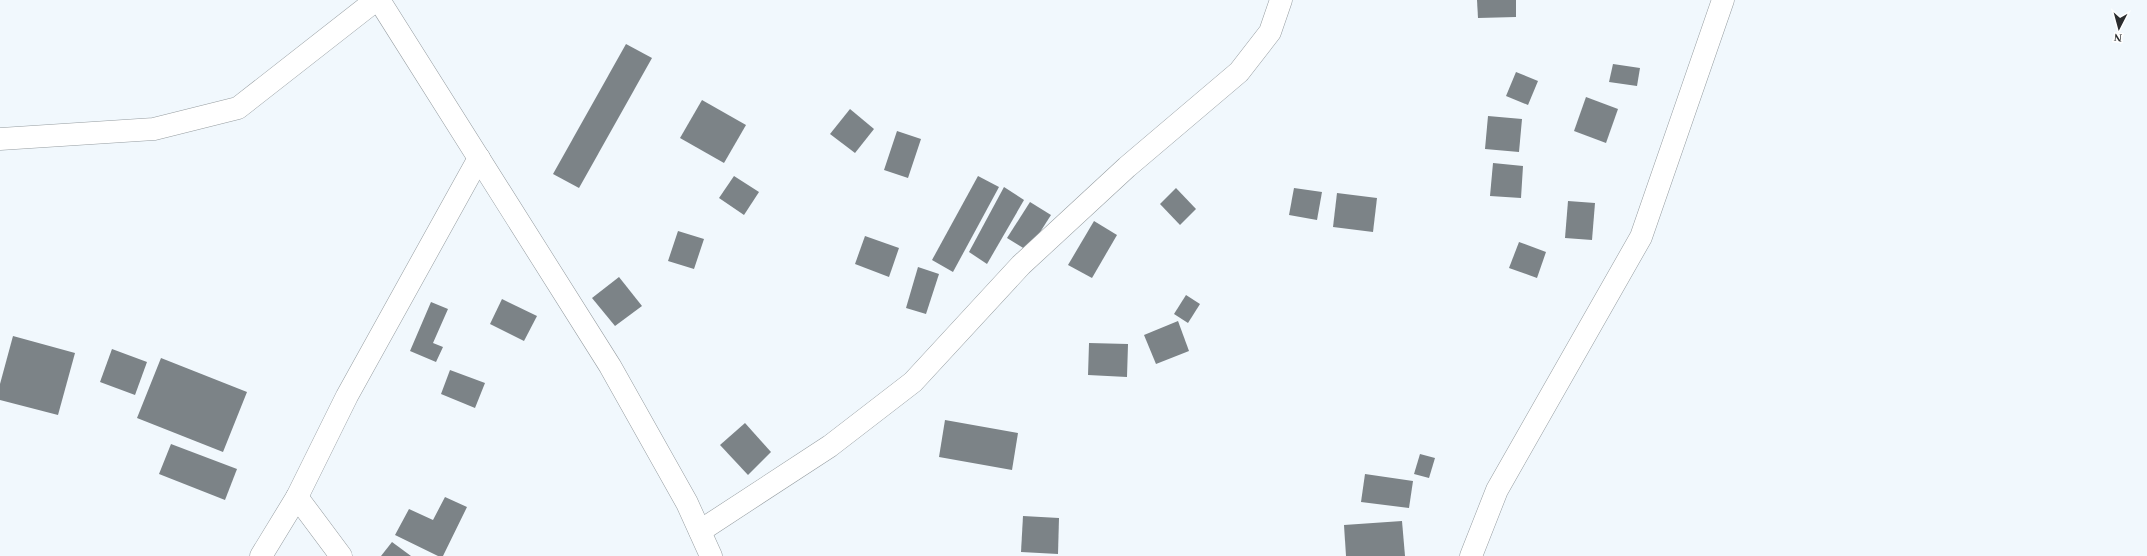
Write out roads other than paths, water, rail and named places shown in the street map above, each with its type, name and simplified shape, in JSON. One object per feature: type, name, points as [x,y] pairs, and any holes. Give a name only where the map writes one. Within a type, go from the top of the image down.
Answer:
[{"type":"street","points":[[0,139],[154,129],[238,108],[376,0]]},
{"type":"street","points":[[379,0],[610,366],[687,503],[712,556]]},
{"type":"street","points":[[700,531],[830,446],[913,382],[1021,265],[1127,167],[1238,72],[1270,32],[1281,0]]},
{"type":"street","points":[[1471,556],[1496,490],[1641,237],[1723,0]]},
{"type":"street","points":[[260,556],[297,497],[347,396],[479,158]]},
{"type":"street","points":[[297,497],[341,556]]}]
